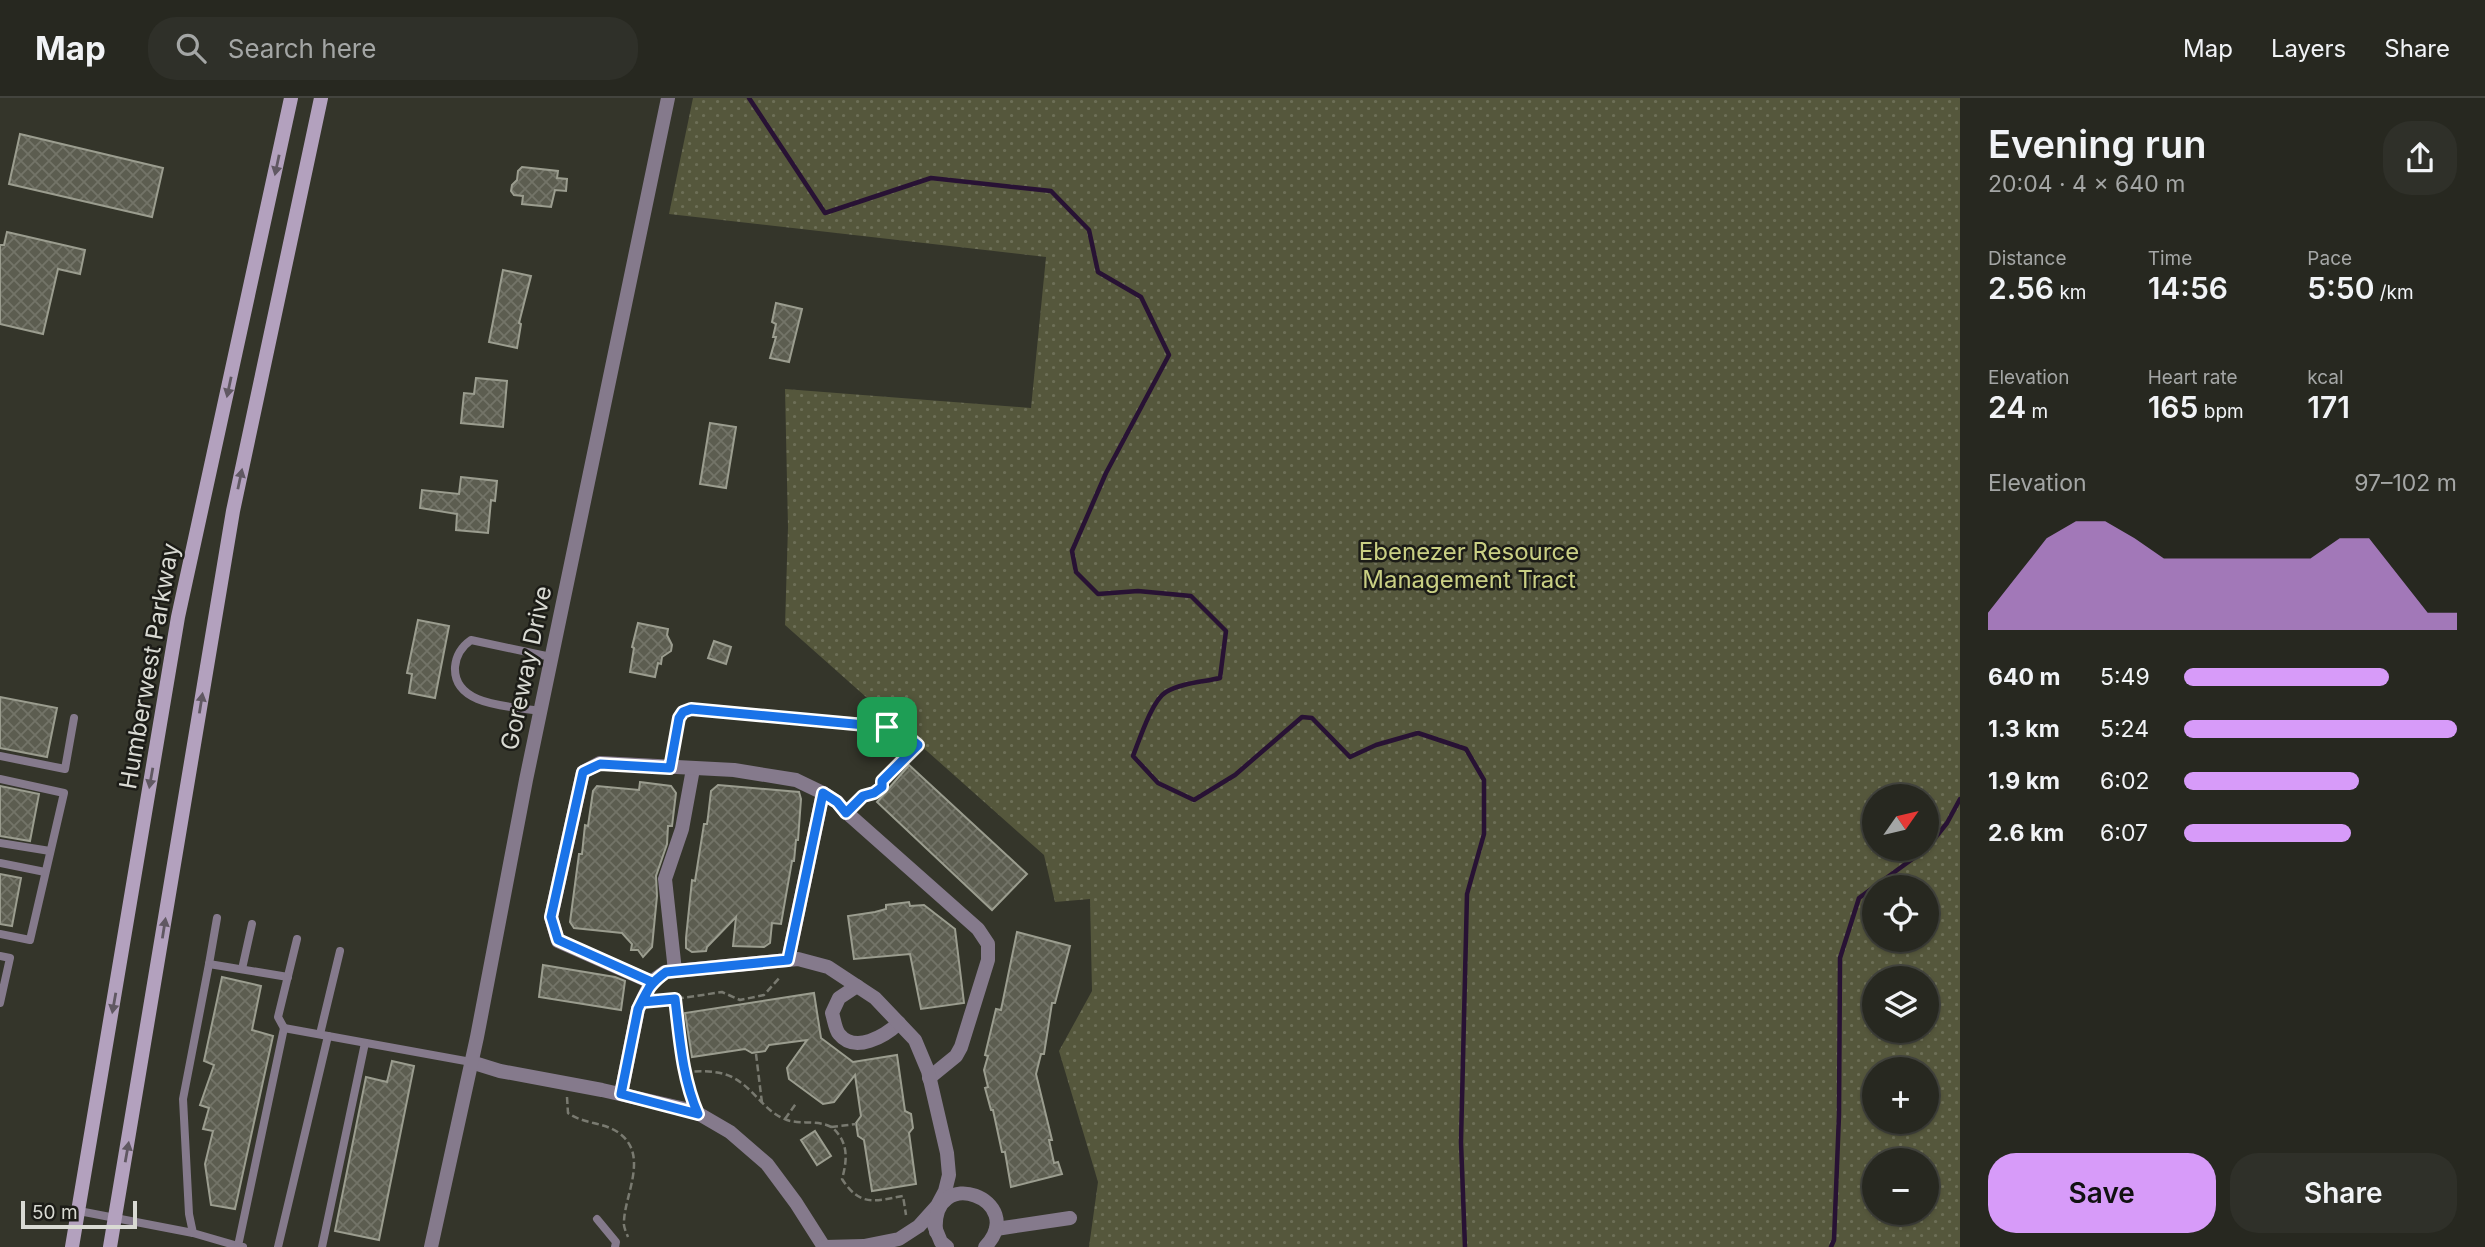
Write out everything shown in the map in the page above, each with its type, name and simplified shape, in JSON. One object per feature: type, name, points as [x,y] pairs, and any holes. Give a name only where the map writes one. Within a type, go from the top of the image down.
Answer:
[{"type":"main road","name":"Humberwest Parkway","points":[[72,1247],[178,617],[291,98]]},
{"type":"main road","points":[[110,1247],[233,511],[321,98]]},
{"type":"street","name":"Goreway Drive","points":[[431,1247],[668,98]]},
{"type":"street","points":[[652,982],[558,940],[551,917],[583,772],[600,764],[734,770],[796,780],[837,802],[846,813],[978,929],[988,944],[988,960],[961,1047],[956,1056],[929,1078]]},
{"type":"street","points":[[675,971],[665,879],[682,829],[693,769]]},
{"type":"street","points":[[785,967],[823,793]]},
{"type":"street","points":[[621,1094],[638,1009],[652,982],[666,972],[785,967],[798,959],[828,967],[875,998],[915,1040],[929,1078],[947,1153],[949,1196],[938,1209],[936,1232]]},
{"type":"street","points":[[857,986],[839,998],[832,1013],[838,1033],[849,1042],[864,1043],[889,1032],[899,1023]]},
{"type":"street","points":[[471,1062],[500,1071],[621,1094],[698,1114],[730,1132],[767,1164],[825,1247],[864,1246],[899,1239],[919,1226],[949,1196],[968,1192],[981,1196],[990,1205],[995,1216],[996,1229],[992,1240],[985,1247]]},
{"type":"street","points":[[930,1213],[936,1232],[947,1247]]},
{"type":"street","points":[[996,1229],[1070,1218]]},
{"type":"lane","points":[[540,711],[468,696],[458,686],[454,676],[455,661],[459,651],[471,640],[551,657]]},
{"type":"lane","points":[[0,756],[65,769],[74,718]]},
{"type":"lane","points":[[0,779],[64,793],[30,940],[0,934]]},
{"type":"lane","points":[[0,843],[50,851]]},
{"type":"lane","points":[[0,863],[45,872]]},
{"type":"lane","points":[[192,1233],[183,1099],[217,918]]},
{"type":"lane","points":[[243,969],[252,924]]},
{"type":"lane","points":[[79,1211],[192,1233],[240,1246],[284,1028],[278,1017],[297,939]]},
{"type":"lane","points":[[278,1247],[340,951]]},
{"type":"lane","points":[[0,956],[10,958],[0,1003]]},
{"type":"lane","points":[[208,964],[288,977]]},
{"type":"lane","points":[[284,1028],[471,1062]]},
{"type":"lane","points":[[322,1247],[365,1043]]},
{"type":"lane","points":[[597,1219],[616,1242],[615,1247]]},
{"type":"path","points":[[670,768],[679,718],[683,712],[691,709],[899,729],[918,745],[882,781],[882,787],[863,796],[846,813]]},
{"type":"path","points":[[642,1002],[722,992],[740,1000],[764,995],[785,967]]},
{"type":"path","points":[[675,999],[684,1072],[698,1114]]},
{"type":"path","points":[[756,1054],[762,1104]]},
{"type":"path","points":[[684,1072],[705,1071],[734,1078],[772,1113],[801,1124],[831,1127],[856,1124]]},
{"type":"path","points":[[568,1084],[565,1104],[568,1113],[620,1134],[632,1153],[635,1170],[623,1224],[629,1240]]},
{"type":"path","points":[[785,1119],[796,1102]]},
{"type":"path","points":[[831,1127],[841,1138],[846,1150],[847,1161],[842,1179],[850,1192],[869,1202],[903,1196],[909,1232]]},
{"type":"green space","name":"Ebenezer Resource Management Tract","points":[[693,98],[1960,98],[1960,1247],[1089,1247],[1098,1182],[1059,1051],[1092,991],[1090,899],[1055,902],[1044,855],[785,625],[788,527],[785,389],[1031,408],[1046,257],[669,214]]},
{"type":"building","points":[[20,134],[163,168],[152,217],[9,184]]},
{"type":"building","points":[[522,167],[558,171],[557,178],[567,179],[566,191],[555,190],[551,207],[522,204],[523,196],[514,195],[511,191]]},
{"type":"building","points":[[7,232],[85,250],[80,274],[58,269],[43,334],[0,324],[0,245],[4,245]]},
{"type":"building","points":[[503,270],[531,276],[519,323],[517,348],[489,342]]},
{"type":"building","points":[[776,303],[802,309],[789,362],[770,358],[776,337],[773,337],[776,324],[772,322]]},
{"type":"building","points":[[476,378],[507,381],[503,427],[461,423],[464,393],[474,394]]},
{"type":"building","points":[[710,423],[736,427],[726,488],[700,484]]},
{"type":"building","points":[[461,477],[497,481],[495,501],[491,500],[488,533],[456,530],[457,514],[420,508],[422,490],[459,494]]},
{"type":"building","points":[[418,620],[449,626],[435,698],[409,693],[412,674],[407,673]]},
{"type":"building","points":[[638,623],[668,629],[671,651],[662,657],[661,664],[658,663],[655,677],[630,672]]},
{"type":"building","points":[[714,641],[731,647],[726,664],[708,658]]},
{"type":"building","points":[[0,697],[57,708],[47,757],[0,748]]},
{"type":"building","points":[[909,765],[1027,874],[992,910],[877,802]]},
{"type":"building","points":[[640,782],[671,786],[676,793],[672,826],[668,826],[667,844],[656,876],[657,896],[652,947],[643,957],[638,950],[631,950],[632,944],[622,933],[574,928],[570,922],[579,854],[582,854],[593,791],[597,786],[639,790]]},
{"type":"building","points":[[718,785],[799,792],[801,799],[798,840],[781,924],[772,923],[770,943],[764,947],[733,946],[736,917],[706,951],[692,952],[686,948],[686,938],[692,880],[695,881],[711,791]]},
{"type":"building","points":[[0,786],[39,794],[30,841],[0,836]]},
{"type":"building","points":[[0,874],[21,878],[12,926],[0,924]]},
{"type":"building","points":[[909,902],[910,906],[924,905],[955,929],[964,1003],[921,1009],[910,954],[854,959],[848,916],[886,909],[886,905]]},
{"type":"building","points":[[1017,932],[1070,946],[1055,1003],[1052,1003],[1044,1054],[1041,1054],[1036,1074],[1052,1140],[1049,1140],[1054,1163],[1058,1162],[1062,1174],[1011,1187],[1005,1152],[1002,1152],[985,1088],[988,1087],[984,1070],[996,1009],[1001,1010]]},
{"type":"building","points":[[543,965],[625,981],[621,1010],[539,997]]},
{"type":"building","points":[[222,977],[261,986],[252,1030],[273,1036],[235,1209],[211,1205],[205,1164],[213,1131],[203,1129],[209,1108],[200,1105],[214,1065],[204,1061]]},
{"type":"building","points":[[814,993],[821,1038],[853,1062],[897,1055],[905,1111],[911,1114],[913,1128],[909,1133],[916,1184],[872,1191],[864,1140],[858,1136],[856,1123],[861,1116],[855,1075],[834,1102],[823,1104],[789,1079],[787,1068],[807,1040],[769,1045],[765,1051],[752,1053],[745,1049],[692,1057],[685,1013]]},
{"type":"building","points":[[392,1061],[414,1066],[379,1240],[335,1231],[366,1077],[387,1082]]},
{"type":"building","points":[[815,1131],[831,1156],[817,1165],[801,1140]]},
{"type":"waterway","points":[[749,98],[825,213],[931,178],[1051,191],[1089,230],[1098,272],[1141,297],[1169,355],[1106,473],[1072,551],[1076,572],[1098,594],[1138,591],[1191,596],[1226,631],[1220,678],[1166,692],[1156,703],[1147,721],[1133,756],[1158,783],[1194,800],[1235,775],[1302,717],[1312,718],[1350,757],[1376,745],[1418,733],[1466,749],[1484,780],[1484,834],[1467,894],[1461,1142],[1465,1247]]},
{"type":"waterway","points":[[1939,833],[1960,799]]},
{"type":"waterway","points":[[1890,875],[1910,861]]},
{"type":"waterway","points":[[1831,1247],[1834,1240],[1839,1115],[1840,958],[1862,896]]},
{"type":"route","points":[[887,727],[691,709],[683,712],[679,718],[670,768],[600,764],[583,772],[551,917],[558,940],[652,982],[642,1002],[675,999],[684,1072],[698,1114],[621,1094],[638,1009],[652,982],[666,972],[788,960],[823,793],[837,802],[846,813],[863,796],[882,787],[882,781],[918,745],[899,729],[887,727]]}]
